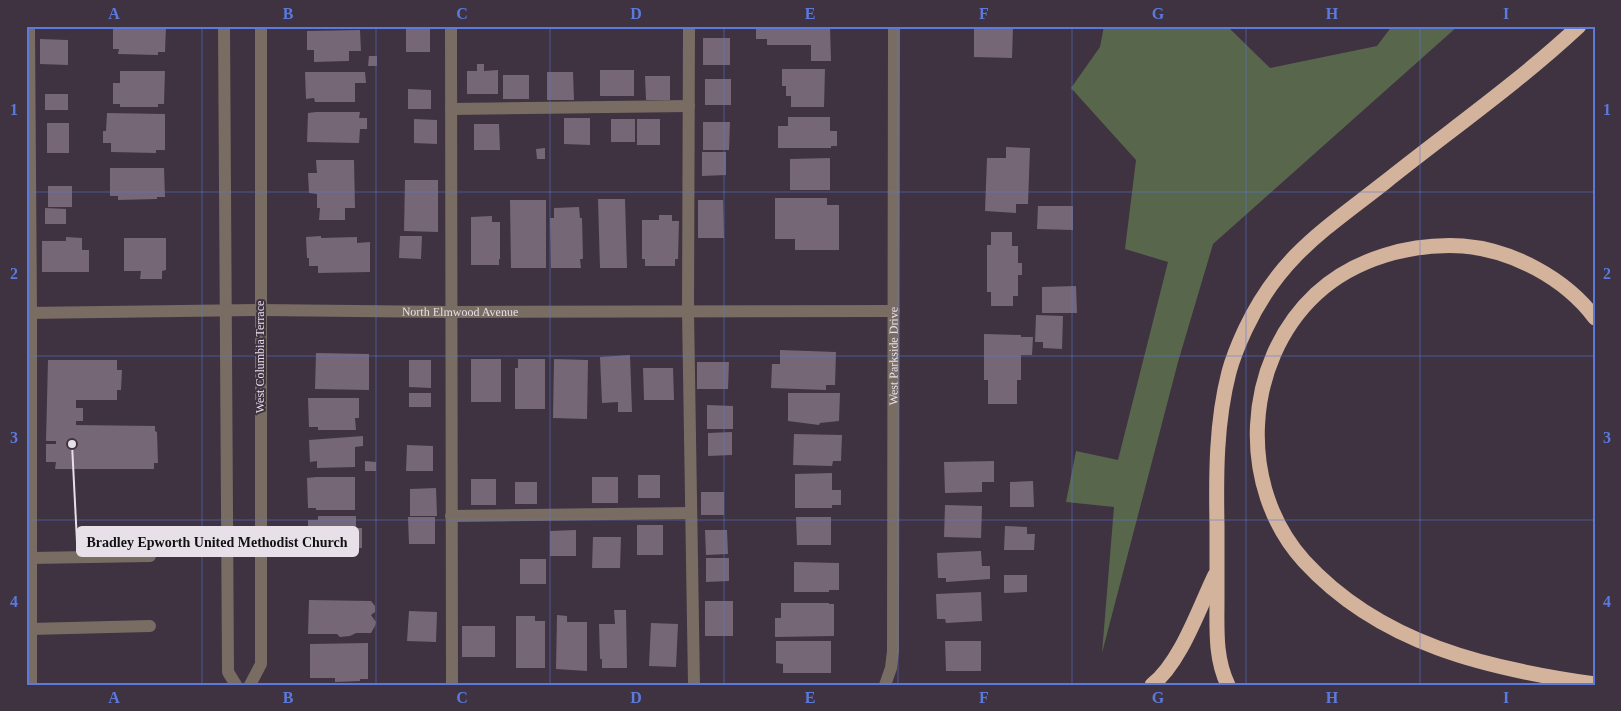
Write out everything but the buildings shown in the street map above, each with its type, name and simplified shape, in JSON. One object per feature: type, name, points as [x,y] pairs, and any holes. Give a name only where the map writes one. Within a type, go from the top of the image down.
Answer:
[{"type":"highway","points":[[1228,685],[1222,670],[1218,649],[1217,455],[1224,396],[1233,358],[1264,293],[1290,261],[1318,234],[1521,77],[1579,26]]},
{"type":"highway","points":[[1595,318],[1579,300],[1544,274],[1529,264],[1500,253],[1472,247],[1441,245],[1411,248],[1382,256],[1356,268],[1318,292],[1284,335],[1274,353],[1265,380],[1259,413],[1257,440],[1263,487],[1285,534],[1303,560],[1349,601],[1395,629],[1462,658],[1542,676],[1595,684]]},
{"type":"highway","points":[[1152,685],[1175,659],[1217,571]]},
{"type":"street","points":[[29,26],[28,516],[31,685]]},
{"type":"street","points":[[224,26],[228,672],[236,685]]},
{"type":"street","name":"West Columbia Terrace","points":[[250,685],[261,664],[261,26]]},
{"type":"street","points":[[451,26],[452,685]]},
{"type":"street","points":[[689,26],[688,311],[694,685]]},
{"type":"street","name":"West Parkside Drive","points":[[885,685],[892,658],[893,616],[894,26]]},
{"type":"street","points":[[451,109],[689,106]]},
{"type":"street","name":"North Elmwood Avenue","points":[[29,313],[260,310],[452,312],[894,311]]},
{"type":"street","points":[[451,516],[691,513]]},
{"type":"street","points":[[30,558],[150,556]]},
{"type":"street","points":[[30,629],[150,626]]},
{"type":"green space","points":[[1104,26],[1227,26],[1270,68],[1377,46],[1392,26],[1458,26],[1213,244],[1178,362],[1102,653],[1114,507],[1066,502],[1076,451],[1118,460],[1168,262],[1125,249],[1136,160],[1071,88],[1100,47]]},
{"type":"place","name":"Bradley Epworth United Methodist Church","points":[[72,444]]}]
